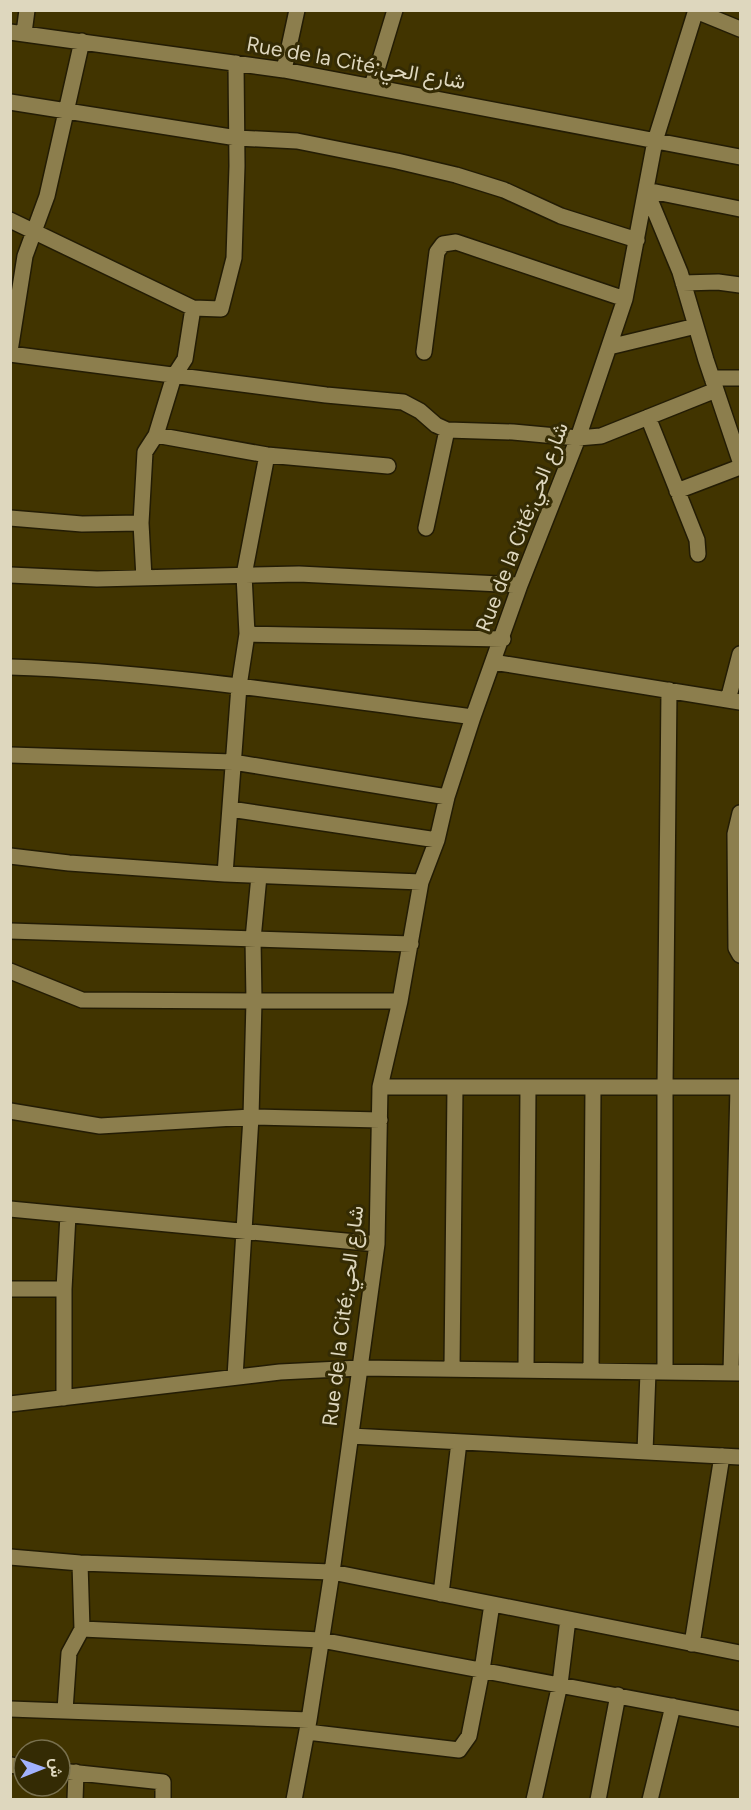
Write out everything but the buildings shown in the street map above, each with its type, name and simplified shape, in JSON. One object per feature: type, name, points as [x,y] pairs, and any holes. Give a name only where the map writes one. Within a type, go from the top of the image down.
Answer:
[{"type":"street","points":[[17,32],[27,10]]},
{"type":"street","points":[[284,70],[297,10]]},
{"type":"street","points":[[372,86],[395,10]]},
{"type":"street","points":[[741,29],[696,11],[656,141],[741,157]]},
{"type":"street","name":"Rue de la Cité;شارع الحي","points":[[17,32],[284,70],[656,141],[626,299],[578,438],[520,585],[503,639],[473,717],[447,797],[437,840],[421,882],[400,1002],[380,1087],[377,1244],[332,1572],[294,1800]]},
{"type":"street","points":[[81,41],[46,196],[25,256],[10,352],[174,376],[403,402],[447,430],[513,432],[578,438],[601,436],[648,417],[714,384],[741,378]]},
{"type":"street","points":[[10,220],[193,308],[221,309],[234,258],[236,63]]},
{"type":"street","points":[[10,102],[237,138],[297,141],[397,160],[504,190],[561,216],[637,240]]},
{"type":"street","points":[[646,190],[741,209]]},
{"type":"street","points":[[646,190],[683,283],[714,384],[741,461]]},
{"type":"street","points":[[424,351],[438,252],[443,244],[456,242],[626,299]]},
{"type":"street","points":[[683,283],[718,282],[741,285]]},
{"type":"street","points":[[144,578],[141,523],[145,452],[156,435],[160,415],[174,376],[185,359],[193,308]]},
{"type":"street","points":[[609,347],[696,326]]},
{"type":"street","points":[[648,417],[697,540],[698,554]]},
{"type":"street","points":[[426,528],[447,430]]},
{"type":"street","points":[[156,435],[267,455],[388,466]]},
{"type":"street","points":[[225,874],[239,686],[247,634],[244,575],[267,455]]},
{"type":"street","points":[[677,491],[741,466]]},
{"type":"street","points":[[10,519],[82,524],[141,523]]},
{"type":"street","points":[[10,575],[97,579],[299,574],[520,585]]},
{"type":"street","points":[[247,634],[503,639]]},
{"type":"street","points":[[493,662],[734,701],[741,654]]},
{"type":"street","points":[[10,667],[63,669],[239,686],[473,717]]},
{"type":"street","points":[[665,1372],[669,690]]},
{"type":"street","points":[[10,755],[233,762],[447,797]]},
{"type":"street","points":[[230,809],[437,840]]},
{"type":"street","points":[[741,813],[735,834],[736,948],[741,955]]},
{"type":"street","points":[[10,856],[69,863],[225,874],[421,882]]},
{"type":"street","points":[[236,1377],[252,1117],[253,939],[259,876]]},
{"type":"street","points":[[10,931],[411,944]]},
{"type":"street","points":[[10,971],[82,1000],[400,1002]]},
{"type":"street","points":[[10,1404],[280,1372],[360,1368],[736,1373],[739,1087],[380,1087]]},
{"type":"street","points":[[452,1369],[454,1087]]},
{"type":"street","points":[[526,1370],[528,1087]]},
{"type":"street","points":[[591,1371],[592,1088]]},
{"type":"street","points":[[10,1111],[100,1126],[252,1117],[380,1120]]},
{"type":"street","points":[[10,1209],[377,1244]]},
{"type":"street","points":[[64,1398],[64,1289],[68,1215]]},
{"type":"street","points":[[10,1289],[64,1289]]},
{"type":"street","points":[[645,1452],[648,1372]]},
{"type":"street","points":[[351,1436],[741,1457]]},
{"type":"street","points":[[441,1594],[459,1442]]},
{"type":"street","points":[[692,1644],[722,1456]]},
{"type":"street","points":[[10,1557],[80,1563],[332,1572],[741,1653]]},
{"type":"street","points":[[65,1710],[69,1653],[82,1629],[80,1563]]},
{"type":"street","points":[[10,1709],[65,1710],[308,1726],[459,1750],[469,1736],[492,1604]]},
{"type":"street","points":[[534,1800],[560,1684],[568,1619]]},
{"type":"street","points":[[82,1629],[321,1640],[741,1719]]},
{"type":"street","points":[[598,1800],[618,1695]]},
{"type":"street","points":[[650,1800],[673,1706]]},
{"type":"street","points":[[72,1772],[163,1782],[163,1800]]},
{"type":"street","points":[[75,1800],[76,1772]]}]
